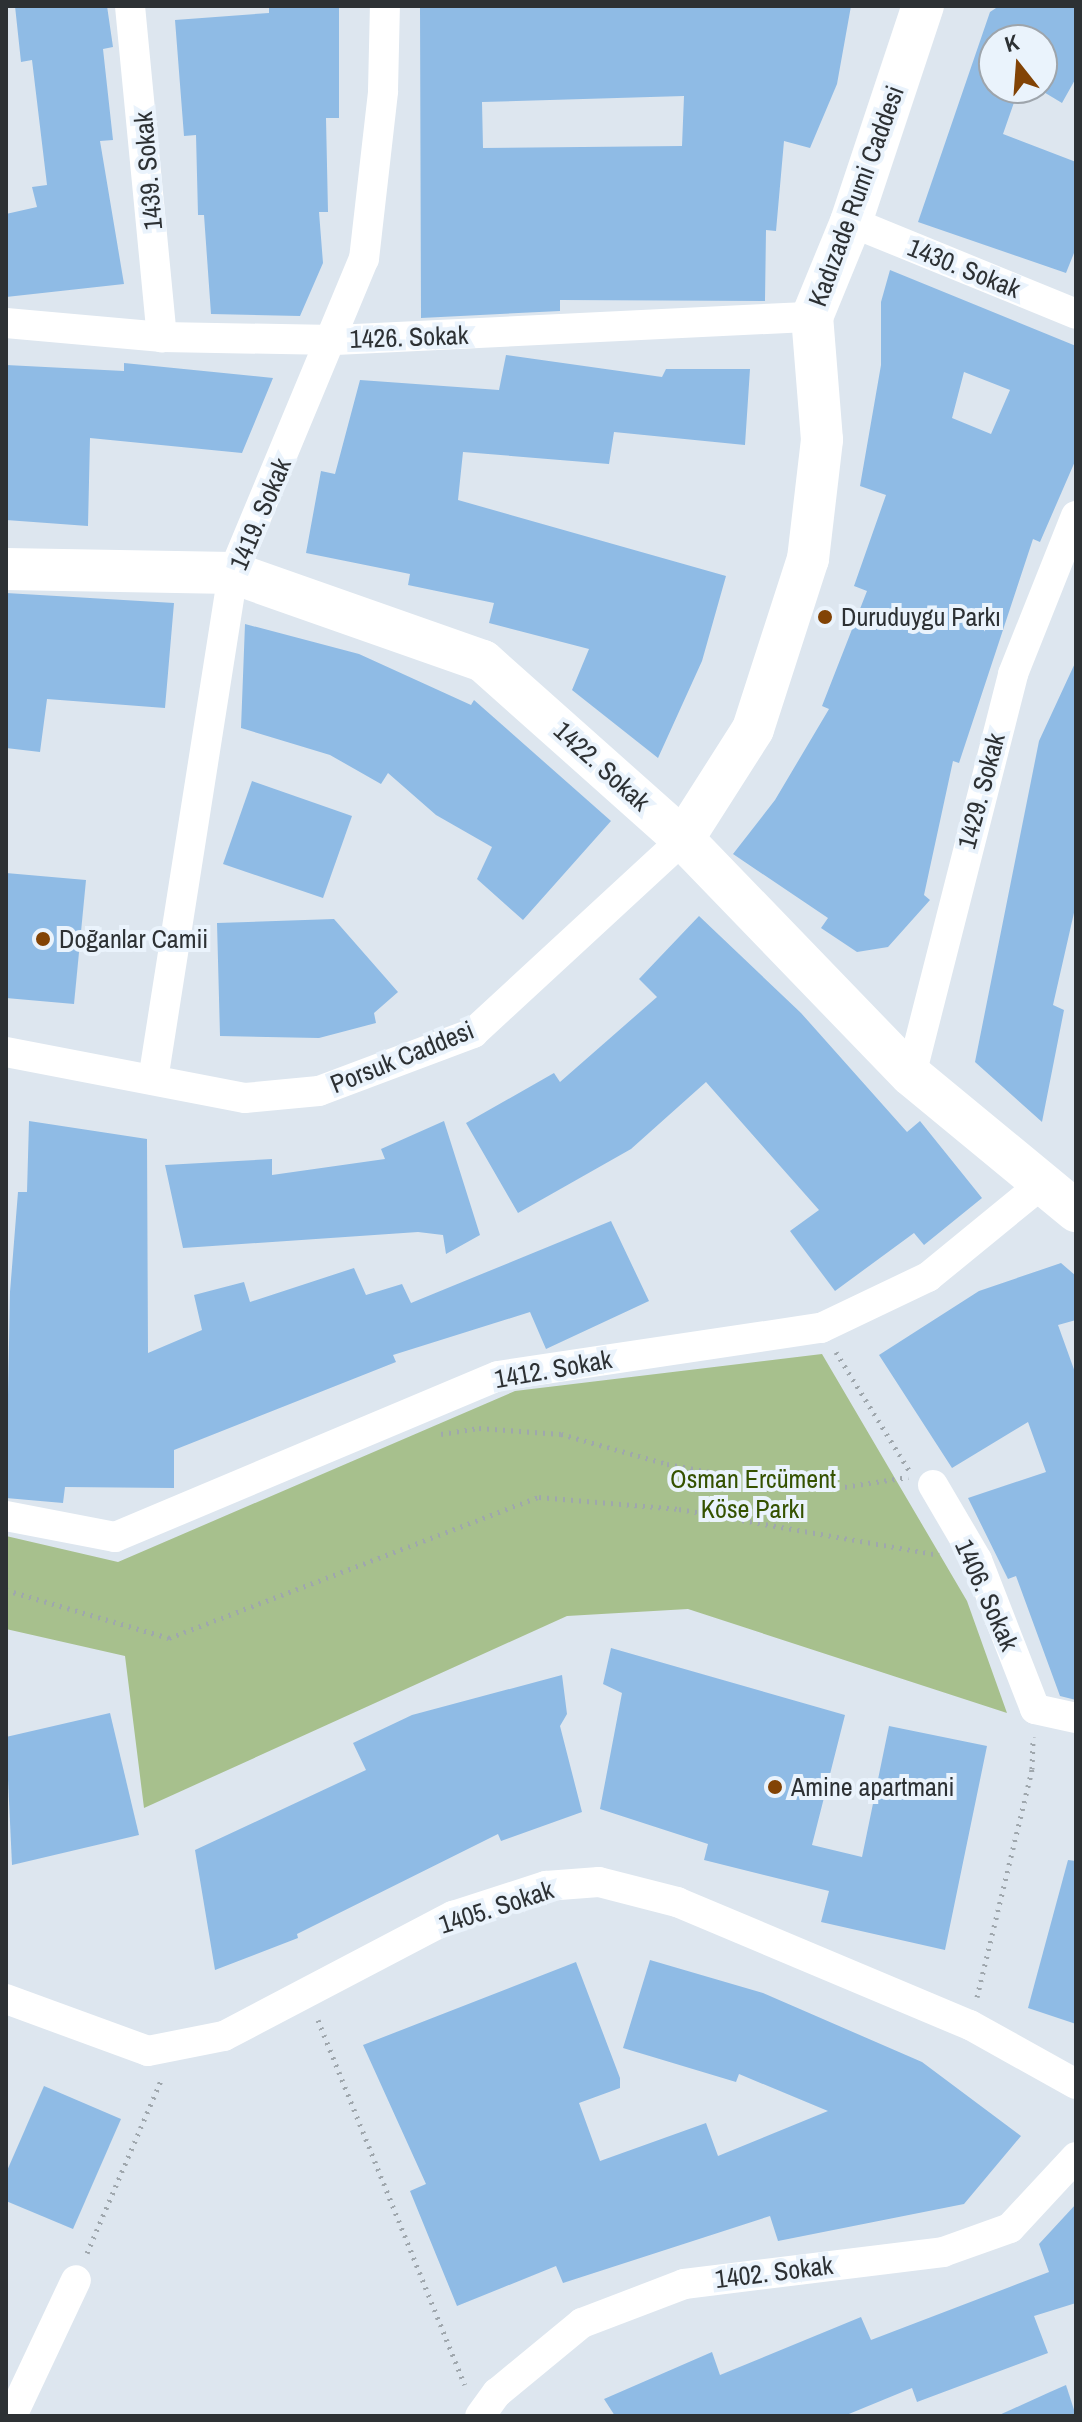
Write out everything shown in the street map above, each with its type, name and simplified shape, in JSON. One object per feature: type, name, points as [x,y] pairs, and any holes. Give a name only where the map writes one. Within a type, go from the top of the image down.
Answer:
[{"type":"street","name":"1439. Sokak","points":[[130,6],[162,337]]},
{"type":"street","name":"1419. Sokak","points":[[153,1080],[233,573],[335,340],[364,259],[383,91],[385,6]]},
{"type":"street","name":"Kadızade Rumi Caddesi","points":[[683,839],[753,729],[808,559],[822,440],[812,317],[851,222],[923,6]]},
{"type":"street","name":"1430. Sokak","points":[[851,222],[1076,314]]},
{"type":"street","name":"1426. Sokak","points":[[6,323],[162,337],[335,340],[812,317]]},
{"type":"street","name":"1429. Sokak","points":[[911,1075],[1013,674],[1076,516]]},
{"type":"street","name":"1422. Sokak","points":[[6,569],[233,573],[483,661],[683,839],[911,1075],[1039,1186],[1076,1211]]},
{"type":"street","name":"Porsuk Caddesi","points":[[7,1057],[245,1098],[319,1091],[473,1033],[683,839]]},
{"type":"street","name":"1412. Sokak","points":[[6,1516],[115,1537],[498,1376],[821,1328],[928,1277],[1039,1186]]},
{"type":"street","name":"1406. Sokak","points":[[923,1480],[977,1560],[1035,1709]]},
{"type":"street","points":[[1035,1709],[1076,1718]]},
{"type":"street","name":"1405. Sokak","points":[[6,1999],[148,2051],[224,2036],[453,1916],[546,1886],[599,1882],[677,1902],[970,2025],[1076,2084]]},
{"type":"street","name":"1402. Sokak","points":[[476,2409],[582,2323],[684,2284],[943,2252],[1010,2228],[1076,2157]]},
{"type":"street","points":[[12,2416],[76,2280]]},
{"type":"path","points":[[382,1423],[440,1435],[479,1428],[561,1434],[667,1464],[770,1483],[837,1488],[923,1480],[821,1328]]},
{"type":"path","points":[[6,1590],[169,1638],[539,1497],[679,1509],[977,1560]]},
{"type":"path","points":[[970,2025],[1032,1769],[1035,1709]]},
{"type":"path","points":[[307,1993],[476,2409]]},
{"type":"path","points":[[76,2280],[176,2045]]},
{"type":"green space","name":"Osman Ercüment Köse Parkı","points":[[822,1354],[967,1601],[1007,1713],[688,1609],[567,1616],[144,1808],[125,1656],[6,1629],[6,1536],[118,1562],[515,1391]]},
{"type":"building","points":[[15,6],[107,6],[113,47],[103,49],[113,140],[100,141],[124,284],[6,297],[6,214],[37,207],[32,187],[47,185],[32,60],[21,62]]},
{"type":"building","points":[[269,6],[339,6],[339,118],[326,118],[328,212],[319,212],[323,263],[300,316],[211,314],[204,215],[198,215],[196,135],[184,136],[175,20],[269,13]]},
{"type":"building","points":[[420,6],[851,6],[837,84],[810,148],[784,141],[776,231],[766,230],[765,301],[560,300],[560,311],[421,318]],"holes":[[[684,96],[682,146],[483,148],[482,102]]]},
{"type":"building","points":[[999,6],[1076,6],[1076,78],[1062,103],[1058,101],[1058,24],[986,24],[990,12]]},
{"type":"building","points":[[978,47],[978,104],[1013,104],[1003,134],[1076,162],[1076,248],[1066,273],[918,222]]},
{"type":"building","points":[[890,270],[1076,346],[1076,459],[1040,542],[1033,539],[959,763],[953,761],[924,895],[930,900],[888,947],[857,952],[821,928],[828,918],[733,854],[775,800],[829,709],[822,706],[867,591],[854,586],[886,495],[860,486],[881,365],[881,302]],"holes":[[[964,372],[1010,390],[991,434],[952,418]]]},
{"type":"building","points":[[506,355],[662,377],[666,369],[750,369],[745,445],[614,432],[609,464],[463,452],[458,500],[726,576],[702,661],[658,758],[572,690],[589,649],[489,623],[494,603],[408,585],[410,574],[306,553],[321,471],[335,474],[360,380],[499,390]]},
{"type":"building","points":[[124,363],[273,378],[242,453],[90,438],[88,526],[6,520],[6,365],[124,371]]},
{"type":"building","points":[[6,593],[174,603],[165,708],[47,699],[40,752],[6,748]]},
{"type":"building","points":[[245,624],[359,654],[471,705],[474,700],[611,821],[523,920],[477,879],[492,847],[436,815],[388,773],[381,784],[330,755],[241,728]]},
{"type":"building","points":[[1076,661],[1076,904],[1053,1005],[1064,1010],[1042,1122],[975,1062],[1039,741]]},
{"type":"building","points":[[252,781],[352,816],[323,898],[223,864]]},
{"type":"building","name":"Doğanlar Camii","points":[[6,873],[86,880],[74,1004],[6,998]]},
{"type":"building","points":[[699,916],[801,1013],[907,1132],[920,1121],[982,1198],[924,1245],[914,1233],[835,1291],[790,1231],[819,1210],[706,1082],[631,1149],[518,1213],[466,1123],[554,1073],[560,1082],[657,997],[639,979]]},
{"type":"building","points":[[334,919],[398,992],[374,1013],[376,1023],[319,1038],[220,1036],[217,923]]},
{"type":"building","points":[[29,1121],[147,1139],[148,1353],[202,1330],[194,1295],[244,1282],[250,1302],[354,1268],[366,1295],[402,1284],[411,1303],[611,1221],[649,1301],[546,1349],[530,1312],[393,1355],[396,1362],[174,1450],[174,1488],[65,1487],[63,1503],[6,1498],[10,1292],[18,1192],[27,1192]]},
{"type":"building","points":[[444,1121],[480,1235],[446,1254],[443,1235],[418,1232],[183,1248],[165,1165],[272,1159],[272,1175],[385,1159],[381,1149]]},
{"type":"building","points":[[1061,1263],[1076,1276],[1076,1320],[1058,1325],[1076,1375],[1076,1700],[1060,1696],[1016,1576],[1008,1579],[968,1498],[1046,1472],[1028,1422],[952,1468],[879,1355],[979,1291]]},
{"type":"building","points":[[611,1648],[845,1715],[812,1845],[862,1857],[889,1726],[987,1746],[945,1950],[821,1922],[829,1891],[704,1860],[708,1844],[600,1809],[622,1693],[603,1684]]},
{"type":"building","points":[[562,1675],[567,1714],[560,1726],[582,1812],[501,1841],[498,1834],[297,1934],[298,1938],[215,1970],[195,1850],[366,1770],[353,1743],[412,1715]]},
{"type":"building","points":[[110,1713],[139,1835],[12,1865],[6,1737]]},
{"type":"building","points":[[1068,1860],[1076,1861],[1076,2024],[1028,2008]]},
{"type":"building","points":[[650,1960],[763,1993],[922,2062],[1021,2136],[964,2204],[778,2241],[770,2216],[563,2283],[556,2266],[457,2306],[410,2191],[426,2184],[363,2045],[576,1962],[620,2078],[620,2088],[579,2103],[600,2161],[706,2123],[718,2156],[828,2111],[739,2074],[736,2082],[623,2048]]},
{"type":"building","points":[[44,2086],[121,2119],[73,2229],[6,2201],[6,2173]]},
{"type":"building","points":[[1076,2204],[1076,2303],[1034,2316],[1048,2353],[917,2402],[912,2388],[844,2416],[615,2416],[604,2399],[712,2352],[720,2375],[861,2317],[871,2340],[1049,2272],[1039,2244]]},
{"type":"building","points":[[1066,2385],[1076,2416],[997,2416],[1050,2392]]},
{"type":"place","name":"Duruduygu Parkı","points":[[825,617]]},
{"type":"place","name":"Doğanlar Camii","points":[[43,939]]},
{"type":"place","name":"Amine apartmani","points":[[775,1787]]}]
